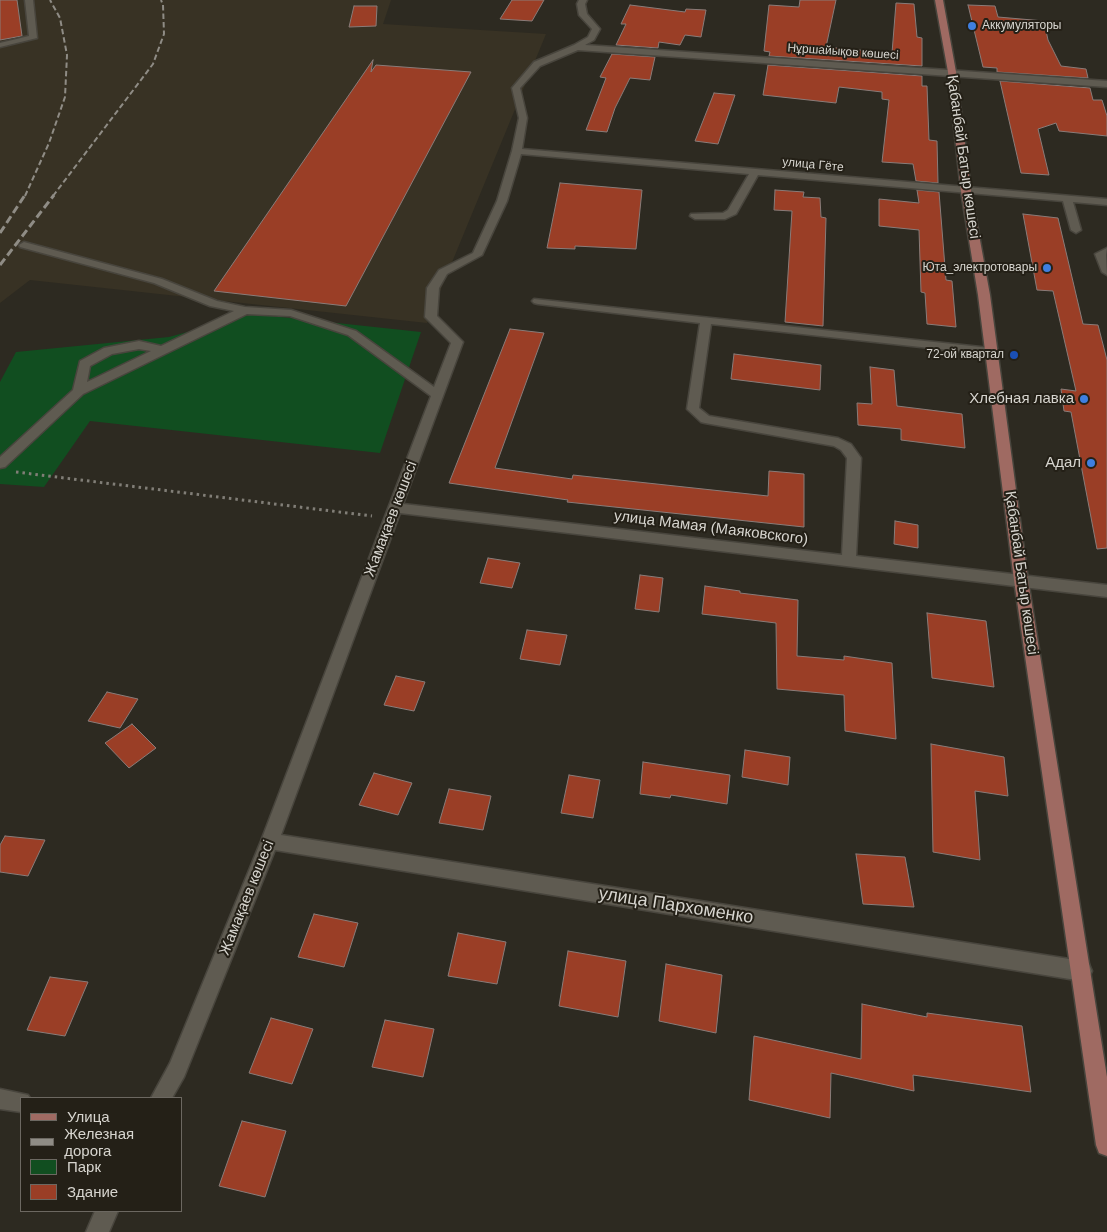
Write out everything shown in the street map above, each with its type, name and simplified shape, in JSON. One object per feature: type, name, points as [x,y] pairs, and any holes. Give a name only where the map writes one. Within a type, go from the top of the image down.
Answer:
[{"type":"main road","name":"Қабанбай Батыр көшесі","points":[[939,0],[952,72],[966,191],[984,295],[1021,580],[1106,1132]]},
{"type":"street","points":[[0,45],[33,38],[29,0]]},
{"type":"street","name":"Жамақаев көшесі","points":[[162,1097],[178,1070],[270,841],[457,342],[431,317],[433,288],[443,272],[477,255],[502,201],[517,152],[523,118],[516,88],[537,64],[577,47],[591,38],[596,29],[582,15],[581,4],[583,0]]},
{"type":"street","name":"Нұршайықов көшесі","points":[[577,47],[1107,84]]},
{"type":"street","name":"улица Гёте","points":[[517,152],[1107,202]]},
{"type":"street","points":[[695,216],[725,216],[732,212],[754,172]]},
{"type":"street","points":[[1067,199],[1076,230]]},
{"type":"street","points":[[24,245],[158,281],[214,304],[245,310],[291,313],[352,333],[437,395]]},
{"type":"street","points":[[1107,251],[1100,254],[1107,272]]},
{"type":"street","points":[[538,301],[990,352]]},
{"type":"street","points":[[5,468],[79,391],[245,310]]},
{"type":"street","points":[[706,320],[693,410],[705,419],[838,442],[846,448],[854,458],[849,560]]},
{"type":"street","points":[[79,391],[84,364],[108,351],[139,345],[160,350]]},
{"type":"street","name":"улица Мамая (Маяковского)","points":[[393,513],[849,560],[1107,591]]},
{"type":"street","name":"улица Пархоменко","points":[[270,841],[1082,971]]},
{"type":"street","points":[[0,1099],[20,1102]]},
{"type":"street","points":[[97,1232],[107,1212]]},
{"type":"path","points":[[5,468],[393,513]]},
{"type":"shaded area","points":[[0,0],[391,0],[383,24],[546,34],[427,323],[30,280],[0,303]]},
{"type":"green space","points":[[253,314],[421,332],[380,453],[90,421],[44,487],[0,484],[0,382],[16,352],[169,337]]},
{"type":"building","points":[[0,0],[17,0],[22,36],[0,40]]},
{"type":"building","points":[[512,0],[544,0],[532,21],[500,19]]},
{"type":"building","points":[[800,0],[836,0],[826,47],[892,53],[896,3],[914,4],[917,37],[922,38],[922,66],[769,56],[770,52],[764,51],[769,5],[799,7]]},
{"type":"building","points":[[630,5],[685,12],[686,9],[706,10],[701,37],[685,35],[680,45],[659,42],[658,48],[616,45],[626,24],[621,24]]},
{"type":"building","points":[[968,5],[995,6],[998,17],[1044,21],[1048,40],[1061,66],[1086,69],[1088,78],[997,72],[997,68],[983,67]]},
{"type":"building","points":[[354,6],[377,6],[376,26],[349,27]]},
{"type":"building","points":[[612,54],[655,57],[650,80],[630,78],[615,108],[607,132],[586,130],[606,78],[600,77]]},
{"type":"building","points":[[373,60],[371,72],[376,65],[471,72],[346,306],[214,291]]},
{"type":"building","points":[[768,65],[922,76],[922,86],[927,86],[929,140],[937,141],[938,183],[916,181],[913,164],[882,162],[889,100],[882,99],[882,92],[839,87],[836,103],[763,95]]},
{"type":"building","points":[[1000,81],[1090,88],[1093,100],[1102,100],[1107,116],[1107,136],[1059,131],[1056,123],[1038,129],[1049,175],[1021,173]]},
{"type":"building","points":[[714,93],[735,95],[718,144],[695,141]]},
{"type":"building","points":[[560,183],[642,190],[636,249],[575,246],[575,249],[547,248]]},
{"type":"building","points":[[775,190],[804,192],[803,197],[820,198],[821,217],[826,218],[823,326],[785,322],[792,211],[774,210]]},
{"type":"building","points":[[917,190],[939,192],[946,280],[952,281],[956,327],[927,324],[925,293],[921,292],[919,230],[879,226],[879,199],[919,203]]},
{"type":"building","points":[[1023,214],[1058,218],[1083,324],[1098,325],[1107,360],[1107,548],[1097,549],[1071,412],[1064,411],[1061,389],[1076,391],[1053,291],[1037,290]]},
{"type":"building","points":[[510,329],[544,333],[495,468],[572,479],[573,475],[768,496],[769,471],[804,474],[804,527],[567,502],[568,500],[449,483]]},
{"type":"building","points":[[734,354],[821,365],[820,390],[731,379]]},
{"type":"building","points":[[870,367],[894,370],[897,406],[962,414],[965,448],[901,440],[901,429],[858,425],[857,403],[872,404]]},
{"type":"building","points":[[895,521],[918,525],[918,548],[894,544]]},
{"type":"building","points":[[488,558],[520,563],[512,588],[480,583]]},
{"type":"building","points":[[640,575],[663,578],[659,612],[635,609]]},
{"type":"building","points":[[705,586],[740,591],[740,593],[798,600],[797,656],[844,660],[844,656],[892,663],[896,739],[845,731],[844,695],[777,689],[776,623],[702,614]]},
{"type":"building","points":[[927,613],[986,621],[994,687],[932,678]]},
{"type":"building","points":[[527,630],[567,635],[560,665],[520,659]]},
{"type":"building","points":[[396,676],[425,682],[414,711],[384,705]]},
{"type":"building","points":[[107,692],[138,699],[120,728],[88,721]]},
{"type":"building","points":[[132,724],[156,748],[129,768],[105,743]]},
{"type":"building","points":[[931,744],[1004,757],[1008,796],[975,791],[980,860],[933,852]]},
{"type":"building","points":[[745,750],[790,757],[788,785],[742,777]]},
{"type":"building","points":[[643,762],[730,775],[727,804],[671,795],[670,798],[640,794]]},
{"type":"building","points":[[374,773],[412,783],[398,815],[359,805]]},
{"type":"building","points":[[569,775],[600,780],[593,818],[561,813]]},
{"type":"building","points":[[449,789],[491,796],[483,830],[439,823]]},
{"type":"building","points":[[5,836],[45,840],[28,876],[0,872],[0,845]]},
{"type":"building","points":[[856,854],[905,857],[914,907],[863,904]]},
{"type":"building","points":[[314,914],[358,923],[344,967],[298,957]]},
{"type":"building","points":[[458,933],[506,942],[497,984],[448,976]]},
{"type":"building","points":[[568,951],[626,961],[618,1017],[559,1006]]},
{"type":"building","points":[[666,964],[722,975],[716,1033],[659,1021]]},
{"type":"building","points":[[50,977],[88,982],[65,1036],[27,1030]]},
{"type":"building","points":[[862,1004],[927,1017],[927,1013],[1022,1026],[1031,1092],[913,1075],[914,1091],[831,1073],[830,1118],[749,1100],[754,1036],[861,1059]]},
{"type":"building","points":[[271,1018],[313,1029],[292,1084],[249,1073]]},
{"type":"building","points":[[385,1020],[434,1029],[423,1077],[372,1067]]},
{"type":"building","points":[[242,1121],[286,1131],[265,1197],[219,1186]]},
{"type":"railway","points":[[25,196],[49,143],[65,97],[67,55],[60,18],[50,0]]},
{"type":"railway","points":[[53,196],[153,64],[164,34],[163,5],[161,0]]},
{"type":"railway","points":[[0,233],[25,195]]},
{"type":"railway","points":[[0,265],[54,195]]},
{"type":"place","name":"Аккумуляторы","points":[[972,26]]},
{"type":"place","name":"Юта_электротовары","points":[[1047,268]]},
{"type":"place","name":"72-ой квартал","points":[[1014,355]]},
{"type":"place","name":"Хлебная лавка","points":[[1084,399]]},
{"type":"place","name":"Адал","points":[[1091,463]]}]
